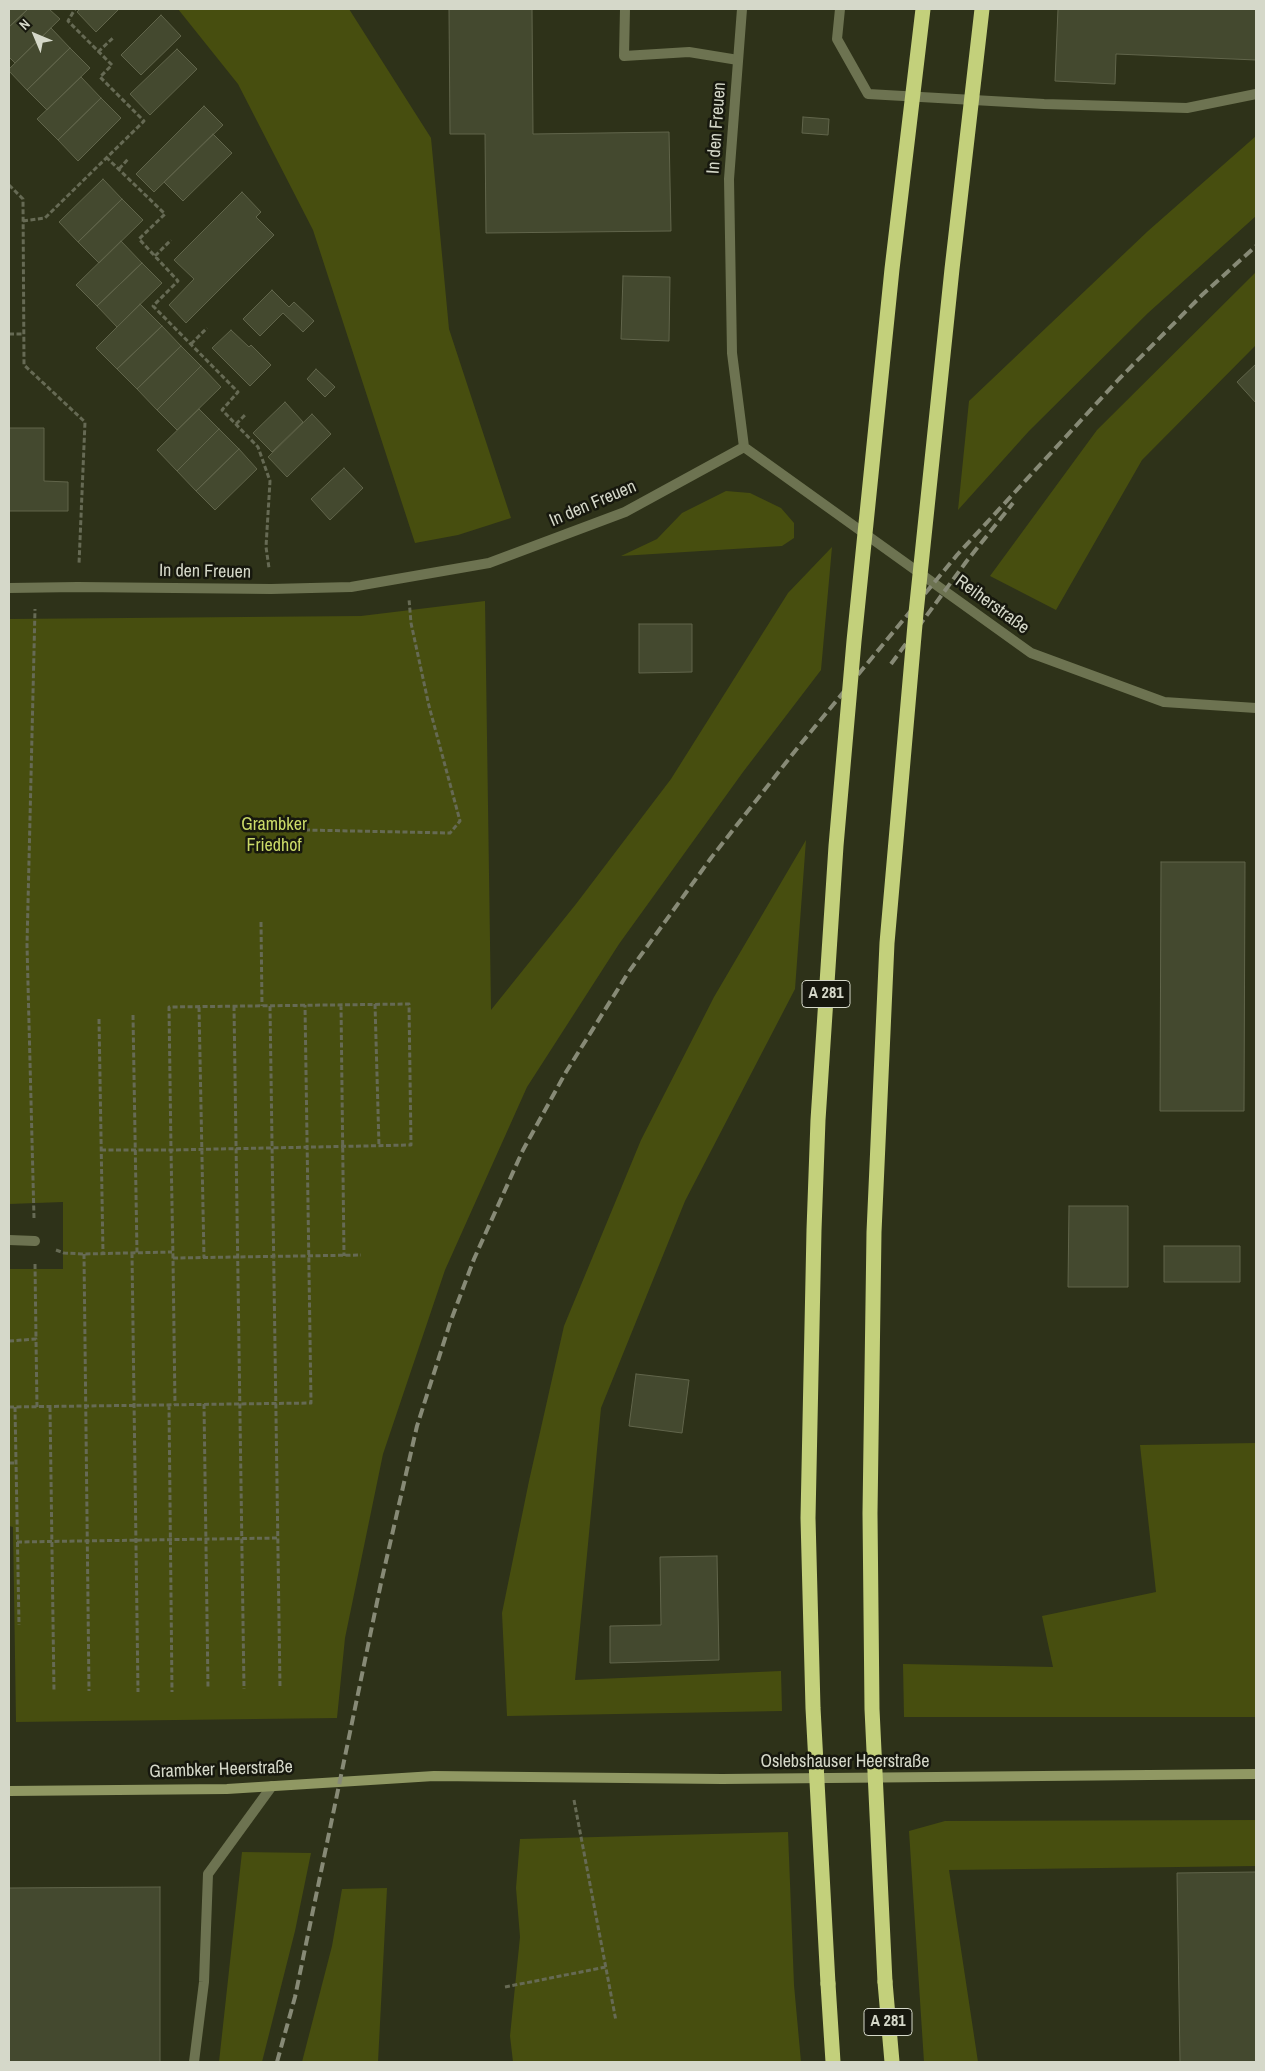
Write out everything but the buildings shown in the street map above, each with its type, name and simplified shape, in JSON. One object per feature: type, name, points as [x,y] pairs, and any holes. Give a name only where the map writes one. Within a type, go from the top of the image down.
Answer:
[{"type":"highway","name":"A 281","points":[[834,2062],[828,1984],[814,1708],[808,1518],[818,1120],[836,846],[854,641],[892,269],[922,9]]},
{"type":"highway","name":"A 281","points":[[892,2062],[885,1982],[872,1709],[870,1513],[874,1232],[886,963],[916,614],[952,269],[982,9]]},
{"type":"main road","name":"Oslebshauser Heerstraße","points":[[434,1776],[722,1779],[1256,1774]]},
{"type":"main road","name":"Grambker Heerstraße","points":[[9,1791],[227,1789],[434,1776]]},
{"type":"street","points":[[625,9],[624,56],[689,52],[738,60]]},
{"type":"street","name":"In den Freuen","points":[[9,588],[271,589],[351,587],[489,563],[625,512],[744,447],[732,353],[730,199],[742,9]]},
{"type":"street","points":[[840,9],[837,38],[868,94],[1044,104],[1187,108],[1256,94]]},
{"type":"street","name":"Reiherstraße","points":[[744,447],[1030,653],[1164,702],[1256,708]]},
{"type":"street","points":[[9,1240],[34,1240]]},
{"type":"street","points":[[194,2062],[204,1982],[208,1874],[272,1786]]},
{"type":"path","points":[[23,220],[45,218],[144,120],[100,77],[112,66],[68,21],[75,9]]},
{"type":"path","points":[[98,52],[114,37]]},
{"type":"path","points":[[106,157],[165,214],[139,239],[178,281],[153,306],[238,392],[222,410],[258,447],[270,481],[266,547],[271,589]]},
{"type":"path","points":[[119,170],[129,158]]},
{"type":"path","points":[[9,186],[23,199],[24,365],[84,422],[78,587]]},
{"type":"path","points":[[155,256],[170,240]]},
{"type":"path","points":[[191,344],[207,328]]},
{"type":"path","points":[[9,334],[24,334]]},
{"type":"path","points":[[236,424],[246,414]]},
{"type":"path","points":[[304,830],[450,833],[460,821],[429,706],[411,623],[407,578]]},
{"type":"path","points":[[35,588],[27,945],[37,1407]]},
{"type":"path","points":[[261,922],[262,1006]]},
{"type":"path","points":[[375,1004],[379,1146]]},
{"type":"path","points":[[101,1150],[171,1150],[411,1146],[409,1004],[170,1007],[171,1150],[172,1252],[175,1405]]},
{"type":"path","points":[[9,1407],[310,1403],[305,1005]]},
{"type":"path","points":[[340,1005],[344,1256]]},
{"type":"path","points":[[234,1006],[244,1689]]},
{"type":"path","points":[[270,1006],[280,1688]]},
{"type":"path","points":[[199,1007],[204,1258]]},
{"type":"path","points":[[133,1015],[137,1253]]},
{"type":"path","points":[[99,1019],[103,1254]]},
{"type":"path","points":[[34,1240],[64,1253],[172,1252]]},
{"type":"path","points":[[132,1253],[138,1692]]},
{"type":"path","points":[[84,1254],[90,1691]]},
{"type":"path","points":[[173,1258],[361,1255]]},
{"type":"path","points":[[9,1341],[36,1339]]},
{"type":"path","points":[[204,1404],[208,1688]]},
{"type":"path","points":[[169,1405],[172,1692]]},
{"type":"path","points":[[15,1407],[18,1625]]},
{"type":"path","points":[[50,1407],[54,1692]]},
{"type":"path","points":[[9,1463],[16,1463]]},
{"type":"path","points":[[17,1542],[278,1538]]},
{"type":"path","points":[[569,1777],[616,2021]]},
{"type":"path","points":[[505,1987],[606,1967]]},
{"type":"green space","points":[[178,9],[349,9],[431,138],[449,329],[511,518],[458,535],[415,543],[313,230],[238,84]]},
{"type":"green space","points":[[1256,136],[1256,216],[1148,313],[1029,431],[958,510],[969,401],[1148,231]]},
{"type":"green space","points":[[1256,272],[1256,345],[1142,460],[1056,610],[990,576],[1097,430]]},
{"type":"green space","points":[[726,491],[750,493],[781,508],[794,523],[794,538],[782,546],[621,556],[657,539],[682,513]]},
{"type":"green space","name":"Grambker Friedhof","points":[[832,547],[821,670],[743,772],[619,944],[527,1087],[445,1270],[383,1454],[345,1638],[337,1718],[16,1722],[13,1527],[9,1526],[9,1269],[63,1269],[63,1202],[9,1204],[9,619],[361,616],[485,601],[491,1010],[576,904],[671,779],[788,593]]},
{"type":"green space","points":[[806,840],[795,989],[685,1201],[601,1408],[575,1680],[781,1671],[782,1711],[507,1716],[502,1613],[564,1326],[641,1140],[714,997]]},
{"type":"green space","points":[[1256,1443],[1256,1717],[904,1717],[903,1664],[1053,1667],[1042,1616],[1156,1592],[1140,1445]]},
{"type":"green space","points":[[1256,1820],[1256,1866],[949,1870],[978,2062],[924,2062],[909,1831],[945,1821]]},
{"type":"green space","points":[[788,1832],[794,1985],[801,2062],[513,2062],[510,2036],[520,1937],[516,1888],[520,1839]]},
{"type":"green space","points":[[242,1852],[311,1853],[295,1931],[262,2062],[219,2062]]},
{"type":"green space","points":[[387,1888],[378,2062],[302,2062],[332,1946],[342,1889]]},
{"type":"railway","points":[[277,2062],[295,1997],[381,1583],[417,1426],[450,1323],[474,1259],[523,1150],[566,1072],[628,973],[711,858],[799,746],[957,555],[1119,379],[1202,295],[1256,246]]},
{"type":"railway","points":[[891,664],[966,562],[1013,503]]}]
